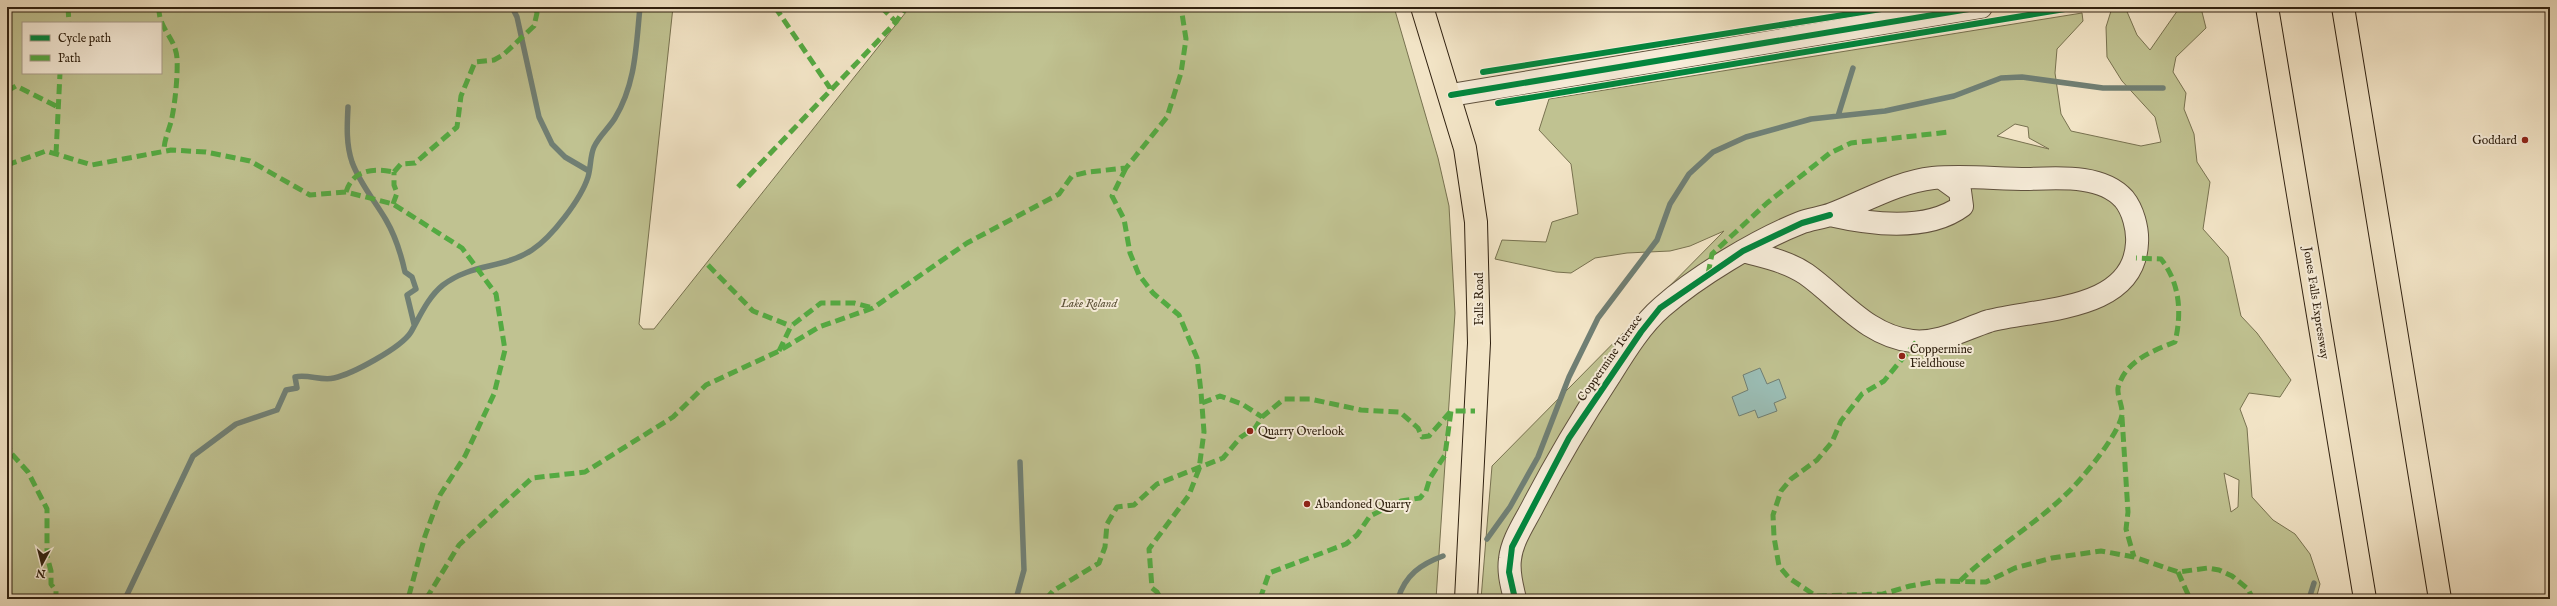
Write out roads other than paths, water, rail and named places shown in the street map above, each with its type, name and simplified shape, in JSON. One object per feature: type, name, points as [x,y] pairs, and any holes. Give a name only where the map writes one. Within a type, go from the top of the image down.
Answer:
[{"type":"main road","name":"Falls Road","points":[[1422,7],[1451,95],[1471,178],[1479,258],[1479,343],[1466,599]]},
{"type":"main road","points":[[2344,7],[2440,599]]},
{"type":"main road","name":"Jones Falls Expressway","points":[[2268,13],[2366,599]]},
{"type":"street","points":[[1451,95],[1949,10],[1981,7]]},
{"type":"street","points":[[1830,215],[1876,224],[1895,225],[1929,219],[1956,210],[1962,206],[1960,191],[1942,178]]},
{"type":"street","name":"Coppermine Terrace","points":[[1515,599],[1509,572],[1512,547],[1569,438],[1614,368],[1660,308],[1743,251],[1802,223],[1830,215],[1906,184],[1942,178],[2057,178],[2088,181],[2110,188],[2125,200],[2134,219],[2138,239],[2136,258],[2126,276],[2107,293],[2079,303],[1989,322],[1950,337],[1916,342],[1895,338],[1868,326],[1803,272],[1781,261],[1743,251]]},
{"type":"water","points":[[1760,368],[1767,384],[1779,379],[1786,398],[1774,403],[1777,411],[1758,418],[1755,410],[1739,416],[1732,397],[1748,390],[1743,375]]},
{"type":"waterway","points":[[512,7],[517,17],[539,117],[552,144],[565,157],[589,171]]},
{"type":"waterway","points":[[125,599],[193,456],[236,424],[277,410],[286,390],[297,388],[295,377],[305,376],[324,379],[334,378],[342,376],[376,360],[406,338],[433,295],[443,285],[465,273],[521,256],[540,244],[557,227],[579,196],[584,186],[588,177],[594,147],[615,118],[622,105],[634,64],[640,7]]},
{"type":"waterway","points":[[2394,9],[2401,7]]},
{"type":"waterway","points":[[1838,116],[1853,68]]},
{"type":"waterway","points":[[1487,539],[1510,507],[1538,457],[1569,377],[1598,318],[1657,240],[1670,204],[1689,174],[1713,152],[1746,137],[1811,119],[1885,111],[1954,96],[2001,78],[2022,77],[2103,88],[2163,88]]},
{"type":"waterway","points":[[348,107],[348,142],[352,162],[359,178],[393,233],[405,272],[412,277],[416,289],[407,295],[414,324]]},
{"type":"waterway","points":[[1016,599],[1024,570],[1020,462]]},
{"type":"waterway","points":[[1398,599],[1405,583],[1415,572],[1421,567],[1443,556]]},
{"type":"waterway","points":[[2309,599],[2314,583]]},
{"type":"place","name":"Goddard","points":[[2525,140]]},
{"type":"place","name":"Coppermine Fieldhouse","points":[[1902,356]]},
{"type":"place","name":"Quarry Overlook","points":[[1250,431]]},
{"type":"place","name":"Abandoned Quarry","points":[[1307,504]]},
{"type":"park label","name":"Lake Roland","points":[[1089,303]]}]
